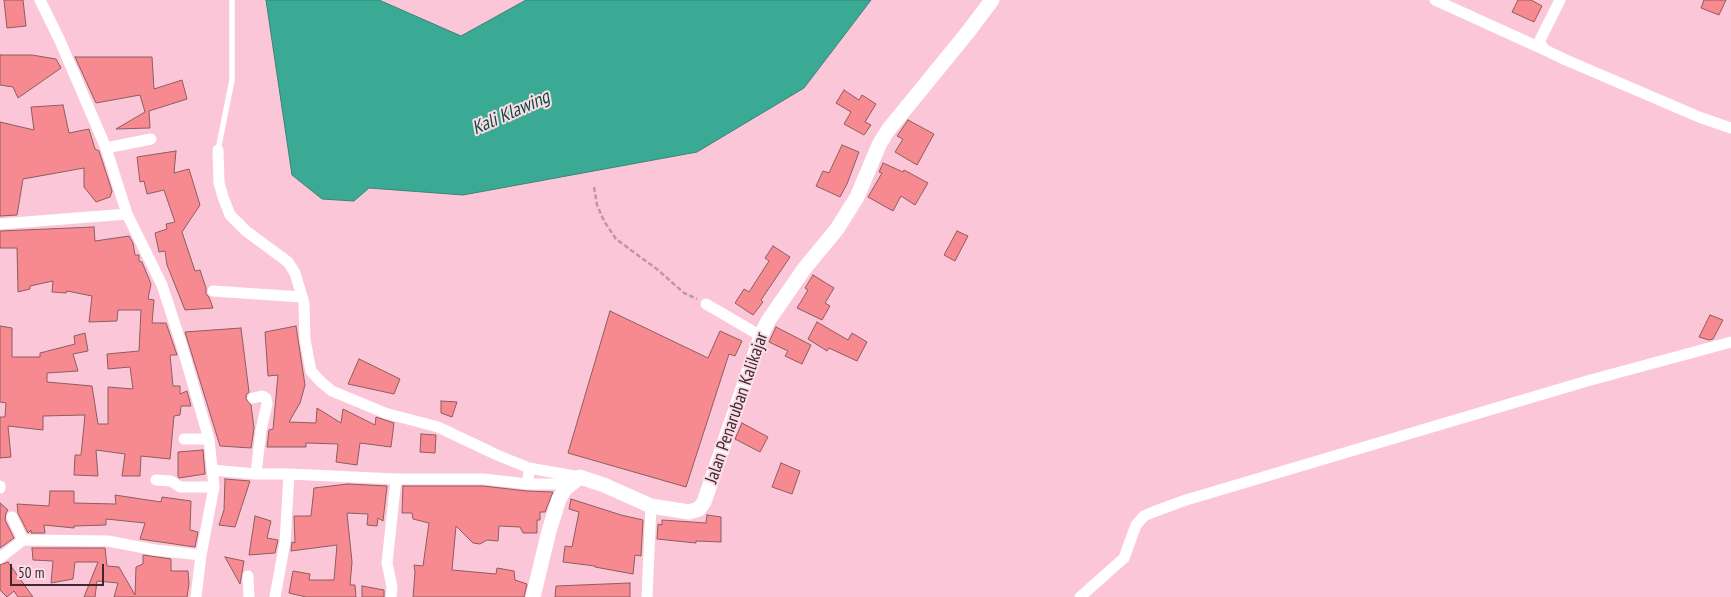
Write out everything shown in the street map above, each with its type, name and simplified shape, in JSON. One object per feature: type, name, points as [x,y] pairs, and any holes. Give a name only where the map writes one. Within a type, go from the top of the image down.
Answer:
[{"type":"street","points":[[40,0],[60,41],[106,148],[126,214],[162,285],[209,439],[214,487],[201,555],[196,597]]},
{"type":"street","name":"Jalan Penaruban Kalikajar","points":[[575,480],[604,485],[651,506],[689,512],[699,509],[704,502],[760,336],[768,321],[804,269],[837,229],[857,197],[879,145],[888,130],[992,0]]},
{"type":"street","points":[[1436,0],[1566,60],[1690,114],[1731,128]]},
{"type":"street","points":[[1546,50],[1541,45],[1540,40],[1560,0]]},
{"type":"street","points":[[106,148],[151,139]]},
{"type":"street","points":[[218,150],[219,183],[230,215],[246,231],[288,262],[295,273],[302,297],[305,340],[311,371],[321,382],[332,391],[385,413],[438,426],[497,455],[529,468],[575,480]]},
{"type":"street","points":[[0,224],[126,214]]},
{"type":"street","points":[[213,291],[302,297]]},
{"type":"street","points":[[706,304],[760,336]]},
{"type":"street","points":[[1080,597],[1124,558],[1136,524],[1144,516],[1153,512],[1186,500],[1549,392],[1731,342]]},
{"type":"street","points":[[253,398],[262,396],[266,398],[268,404],[262,430],[256,474]]},
{"type":"street","points":[[184,439],[209,439]]},
{"type":"street","points":[[528,484],[529,468]]},
{"type":"street","points":[[212,470],[256,474],[396,479],[483,479],[528,484],[575,480]]},
{"type":"street","points":[[275,597],[285,542],[289,474]]},
{"type":"street","points":[[392,597],[387,564],[396,479]]},
{"type":"street","points":[[156,480],[171,481],[180,487],[214,487]]},
{"type":"street","points":[[534,597],[559,499],[575,480]]},
{"type":"street","points":[[647,597],[651,506]]},
{"type":"street","points":[[12,517],[23,540]]},
{"type":"street","points":[[0,558],[23,540],[108,541],[155,550],[201,555]]},
{"type":"street","points":[[248,576],[249,597]]},
{"type":"lane","points":[[218,150],[232,80],[232,0]]},
{"type":"path","points":[[594,188],[597,205],[604,221],[616,239],[658,270],[684,293],[706,304]]},
{"type":"water","name":"Kali Klawing","points":[[266,0],[379,0],[461,36],[526,0],[871,0],[804,88],[697,152],[463,195],[369,188],[354,201],[322,199],[292,175]]},
{"type":"building","points":[[4,0],[23,0],[26,26],[7,28]]},
{"type":"building","points":[[1518,0],[1531,0],[1542,6],[1534,22],[1512,12]]},
{"type":"building","points":[[1704,0],[1726,0],[1719,15],[1701,8]]},
{"type":"building","points":[[0,55],[32,55],[56,59],[61,68],[18,98],[13,87],[0,85]]},
{"type":"building","points":[[75,57],[152,57],[154,89],[182,80],[187,99],[149,111],[150,128],[116,129],[145,112],[140,95],[96,103]]},
{"type":"building","points":[[844,90],[859,100],[862,95],[876,104],[865,122],[871,125],[864,135],[844,124],[851,112],[836,103]]},
{"type":"building","points":[[63,105],[69,133],[89,129],[95,149],[99,151],[112,191],[110,197],[96,202],[84,187],[84,168],[23,179],[17,215],[0,216],[0,122],[34,130],[31,107]]},
{"type":"building","points":[[908,120],[934,134],[917,165],[895,152],[903,139],[897,136]]},
{"type":"building","points":[[842,145],[859,152],[840,197],[816,186],[823,171],[829,173]]},
{"type":"building","points":[[176,151],[174,173],[189,169],[200,205],[182,232],[195,271],[200,270],[206,294],[213,308],[185,310],[167,265],[165,251],[159,252],[155,233],[167,229],[166,224],[175,222],[164,190],[147,194],[144,181],[140,182],[137,157]]},
{"type":"building","points":[[883,163],[903,172],[904,170],[928,183],[915,205],[901,196],[893,211],[868,197],[882,173],[879,172]]},
{"type":"building","points":[[94,227],[95,241],[129,236],[133,243],[135,255],[139,255],[139,261],[142,262],[151,284],[148,299],[154,300],[152,323],[166,323],[177,355],[170,355],[173,386],[180,386],[180,394],[187,391],[191,406],[181,406],[180,415],[174,416],[170,459],[141,456],[140,476],[122,476],[125,454],[96,450],[98,476],[74,475],[75,455],[81,455],[85,415],[43,416],[43,430],[8,426],[11,457],[0,458],[0,417],[5,417],[6,403],[0,402],[0,326],[12,328],[12,357],[40,357],[40,353],[75,344],[74,336],[85,333],[88,351],[73,354],[78,371],[47,373],[47,382],[92,386],[98,424],[108,424],[108,387],[133,389],[130,367],[108,369],[107,354],[139,351],[141,310],[118,310],[117,321],[89,322],[92,296],[67,291],[66,293],[52,292],[53,281],[30,286],[30,289],[18,292],[17,248],[0,248],[0,231]]},
{"type":"building","points":[[957,231],[968,236],[955,261],[944,255]]},
{"type":"building","points":[[773,246],[790,257],[753,315],[735,303],[744,289],[749,292],[769,261],[765,258]]},
{"type":"building","points":[[813,275],[834,288],[825,303],[830,306],[822,320],[797,308],[808,290],[805,288]]},
{"type":"building","points":[[610,311],[708,358],[720,331],[742,341],[735,356],[729,354],[686,487],[568,453]]},
{"type":"building","points":[[1710,315],[1723,320],[1713,339],[1709,340],[1699,337]]},
{"type":"building","points":[[817,322],[848,340],[852,333],[867,342],[857,361],[829,348],[827,351],[808,339]]},
{"type":"building","points":[[296,326],[305,385],[300,403],[289,422],[316,423],[317,408],[341,423],[343,409],[375,425],[376,417],[394,423],[391,447],[360,443],[357,465],[336,462],[338,444],[306,443],[306,447],[267,447],[269,430],[273,429],[278,375],[268,376],[265,332]]},
{"type":"building","points":[[776,327],[811,345],[802,364],[785,356],[788,351],[769,342]]},
{"type":"building","points":[[241,328],[249,392],[246,395],[246,399],[251,405],[254,428],[251,448],[220,446],[185,332]]},
{"type":"building","points":[[359,359],[400,379],[394,394],[348,384]]},
{"type":"building","points":[[441,401],[457,402],[452,417],[441,413]]},
{"type":"building","points":[[742,423],[768,437],[760,452],[735,439]]},
{"type":"building","points":[[421,434],[436,435],[435,453],[420,452]]},
{"type":"building","points":[[203,450],[205,474],[179,478],[178,452]]},
{"type":"building","points":[[781,463],[800,471],[792,494],[772,487]]},
{"type":"building","points":[[225,479],[250,481],[235,527],[219,525],[224,510]]},
{"type":"building","points":[[348,484],[387,486],[383,521],[378,518],[377,526],[367,525],[368,514],[347,513],[352,562],[350,585],[355,585],[356,597],[306,597],[289,593],[293,571],[310,574],[309,580],[334,580],[337,545],[291,551],[292,542],[295,543],[294,516],[311,516],[314,488]]},
{"type":"building","points":[[403,486],[483,486],[553,492],[545,512],[540,512],[540,520],[537,520],[537,533],[523,533],[520,527],[499,526],[498,541],[487,540],[480,544],[473,543],[456,526],[452,570],[496,574],[497,568],[514,571],[515,580],[527,584],[524,597],[413,597],[414,565],[423,566],[429,523],[413,519],[412,513],[402,513]]},
{"type":"building","points":[[50,491],[74,491],[74,503],[116,504],[115,495],[161,502],[162,497],[191,501],[190,530],[198,532],[195,547],[140,539],[145,523],[106,519],[106,525],[74,526],[74,528],[44,525],[45,533],[31,533],[31,530],[28,533],[18,513],[17,504],[49,506]]},
{"type":"building","points":[[571,499],[643,520],[641,556],[635,555],[633,574],[563,562],[565,546],[572,547],[579,512],[569,509]]},
{"type":"building","points":[[0,503],[8,510],[5,520],[14,538],[0,548]]},
{"type":"building","points":[[707,515],[721,517],[721,542],[696,541],[696,543],[657,539],[658,524],[662,525],[662,520],[706,523]]},
{"type":"building","points":[[255,516],[271,521],[267,538],[278,540],[275,553],[249,555]]},
{"type":"building","points":[[32,548],[105,548],[107,566],[119,567],[135,595],[136,567],[143,564],[143,555],[171,559],[171,571],[188,571],[187,597],[114,597],[118,583],[97,581],[95,597],[84,597],[98,562],[75,562],[73,579],[51,583],[53,561],[33,560]]},
{"type":"building","points":[[225,557],[244,561],[240,584]]},
{"type":"building","points":[[8,562],[33,597],[18,597],[14,591],[7,597],[0,590],[0,565]]},
{"type":"building","points":[[630,583],[630,597],[555,597],[556,586]]},
{"type":"building","points":[[362,586],[384,590],[384,597],[362,597]]}]
